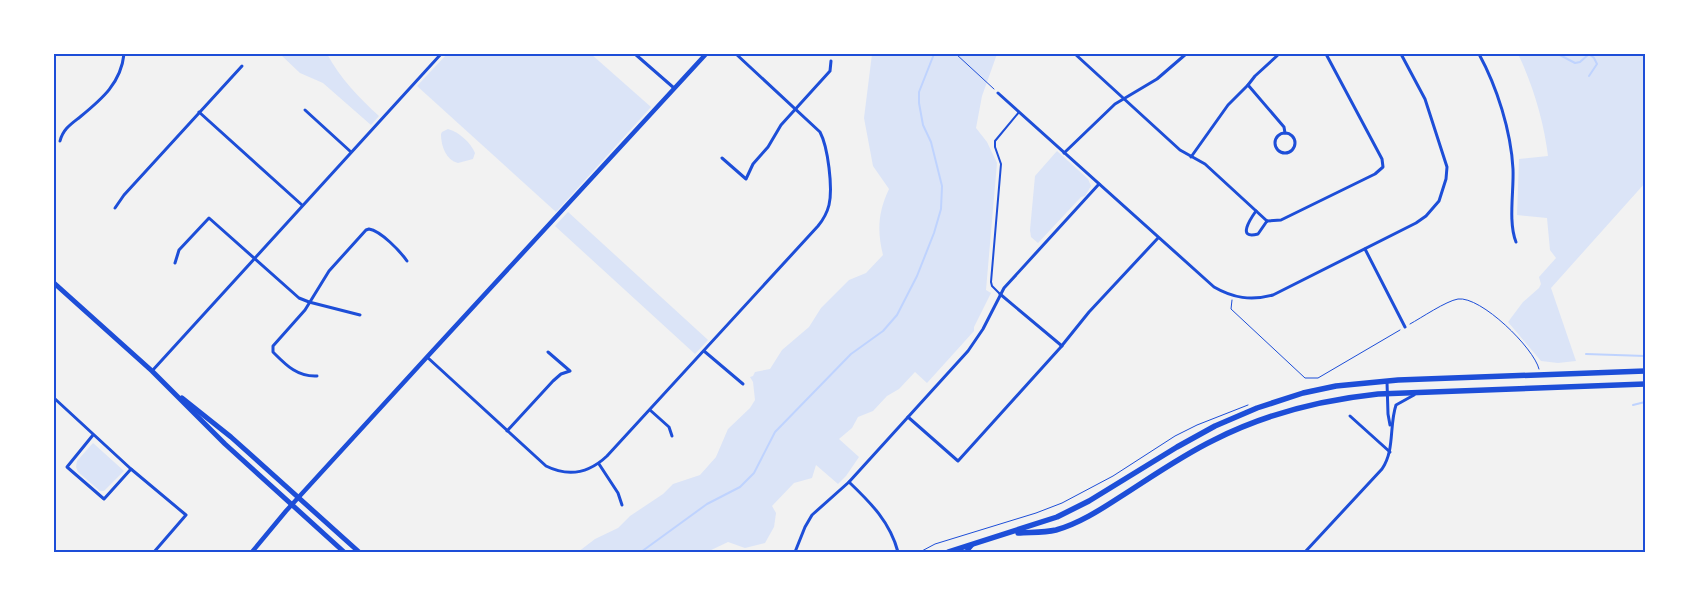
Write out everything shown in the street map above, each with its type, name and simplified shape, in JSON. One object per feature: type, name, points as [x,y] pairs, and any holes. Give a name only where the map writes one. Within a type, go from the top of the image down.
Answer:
[{"type":"main road","points":[[54,283],[152,371],[217,437],[344,552]]},
{"type":"main road","points":[[948,552],[1057,517],[1075,509],[1202,433],[1245,413],[1303,393],[1336,386],[1387,381],[1645,371]]},
{"type":"main road","points":[[1006,534],[1056,530],[1084,518],[1212,440],[1259,420],[1300,407],[1336,399],[1388,394],[1645,384]]},
{"type":"main road","points":[[173,391],[230,437],[359,552]]},
{"type":"street","points":[[60,140],[67,127],[104,97],[112,88],[122,67],[124,54]]},
{"type":"street","points":[[152,371],[441,54]]},
{"type":"street","points":[[636,54],[674,89]]},
{"type":"street","points":[[252,552],[292,505],[706,54]]},
{"type":"street","points":[[427,357],[546,466],[563,472],[580,472],[599,464],[818,226],[826,214],[830,195],[827,147],[824,140],[815,126],[736,54]]},
{"type":"street","points":[[1075,54],[1180,150],[1206,164],[1267,221],[1281,220],[1375,174],[1383,167],[1382,159],[1326,54]]},
{"type":"street","points":[[1064,153],[1114,104],[1157,79],[1186,54]]},
{"type":"street","points":[[1191,157],[1228,105],[1279,54]]},
{"type":"street","points":[[998,94],[1214,286],[1229,295],[1249,299],[1260,298],[1273,295],[1416,223],[1426,216],[1439,201],[1446,179],[1447,167],[1428,105],[1401,54]]},
{"type":"street","points":[[1479,54],[1495,87],[1511,148],[1514,185],[1512,229],[1516,242]]},
{"type":"street","points":[[722,158],[746,179],[753,164],[768,147],[781,125],[830,71],[831,61]]},
{"type":"street","points":[[114,208],[242,66]]},
{"type":"street","points":[[1248,85],[1284,127],[1285,133]]},
{"type":"street","points":[[305,110],[351,152]]},
{"type":"street","points":[[199,112],[302,205]]},
{"type":"street","points":[[1285,133],[1291,135],[1295,141],[1294,147],[1286,152],[1278,149],[1276,144],[1279,135],[1285,133]]},
{"type":"street","points":[[795,552],[812,515],[849,482],[977,340],[1000,294],[1099,184]]},
{"type":"street","points":[[1256,211],[1247,224],[1246,229],[1248,233],[1258,234],[1267,221]]},
{"type":"street","points":[[175,263],[179,250],[208,218],[296,296],[309,302],[360,315]]},
{"type":"street","points":[[317,376],[307,376],[293,370],[273,352],[273,346],[301,315],[330,270],[369,229],[376,231],[398,250],[407,261]]},
{"type":"street","points":[[908,417],[958,461],[1062,346],[1089,312],[1158,238]]},
{"type":"street","points":[[1365,249],[1404,328]]},
{"type":"street","points":[[1000,294],[1062,346]]},
{"type":"street","points":[[704,350],[743,384]]},
{"type":"street","points":[[507,431],[553,381],[561,374],[570,371],[548,352]]},
{"type":"street","points":[[1305,552],[1382,469],[1390,452],[1387,381]]},
{"type":"street","points":[[1390,428],[1396,405],[1400,401],[1416,394]]},
{"type":"street","points":[[54,398],[131,469],[186,515],[154,552]]},
{"type":"street","points":[[650,410],[668,427],[672,436]]},
{"type":"street","points":[[1350,416],[1390,452]]},
{"type":"street","points":[[93,435],[68,467],[104,499],[131,469]]},
{"type":"street","points":[[599,464],[618,493],[622,505]]},
{"type":"street","points":[[849,482],[883,518],[892,533],[898,552]]},
{"type":"street","points":[[966,552],[972,545]]},
{"type":"lane","points":[[1000,294],[991,282],[1001,164],[994,147],[995,141],[1019,112]]},
{"type":"path","points":[[956,54],[991,87]]},
{"type":"path","points":[[1232,299],[1231,309],[1305,378],[1318,378],[1404,328]]},
{"type":"path","points":[[1409,325],[1452,301],[1462,299],[1487,311],[1514,332],[1531,352],[1541,370]]},
{"type":"path","points":[[920,552],[935,544],[1036,514],[1062,503],[1113,476],[1175,436],[1250,404]]},
{"type":"shaded area","points":[[280,54],[327,54],[350,87],[379,116],[371,125],[323,83],[300,73]]},
{"type":"shaded area","points":[[447,54],[591,54],[651,107],[556,212],[417,86]]},
{"type":"shaded area","points":[[872,54],[997,54],[982,96],[976,128],[987,142],[997,163],[986,290],[991,293],[974,327],[974,331],[927,383],[915,372],[899,389],[887,396],[873,411],[858,417],[852,428],[839,439],[859,457],[846,476],[838,484],[816,465],[812,478],[794,483],[772,506],[776,513],[774,527],[765,543],[745,548],[728,542],[707,552],[578,552],[595,539],[618,528],[630,516],[663,494],[673,484],[700,475],[716,457],[728,429],[750,408],[755,400],[753,382],[750,377],[755,372],[770,369],[782,350],[809,327],[821,308],[849,280],[866,273],[883,255],[879,230],[881,214],[889,189],[873,166],[864,118]]},
{"type":"shaded area","points":[[1518,54],[1645,54],[1645,183],[1551,288],[1576,361],[1558,363],[1541,361],[1508,322],[1523,302],[1539,288],[1541,284],[1539,277],[1556,258],[1550,250],[1547,218],[1517,215],[1519,159],[1548,156],[1537,104]]},
{"type":"shaded area","points":[[448,129],[460,135],[468,142],[475,153],[473,159],[458,163],[447,156],[443,148],[441,134]]},
{"type":"shaded area","points":[[1057,151],[1088,179],[1091,186],[1085,196],[1081,197],[1038,243],[1031,237],[1030,230],[1035,176]]},
{"type":"shaded area","points":[[568,212],[708,340],[695,354],[555,226]]},
{"type":"shaded area","points":[[93,443],[124,471],[104,491],[100,491],[78,472],[76,467],[77,461]]},
{"type":"waterway","points":[[641,552],[707,504],[740,487],[754,473],[775,432],[851,354],[883,331],[897,315],[917,276],[934,233],[941,209],[942,186],[931,142],[923,125],[919,103],[919,92],[934,54]]},
{"type":"waterway","points":[[1558,54],[1575,63],[1580,62],[1589,54],[1597,64],[1589,76]]},
{"type":"waterway","points":[[1586,354],[1645,356]]},
{"type":"waterway","points":[[1633,405],[1645,402]]}]
